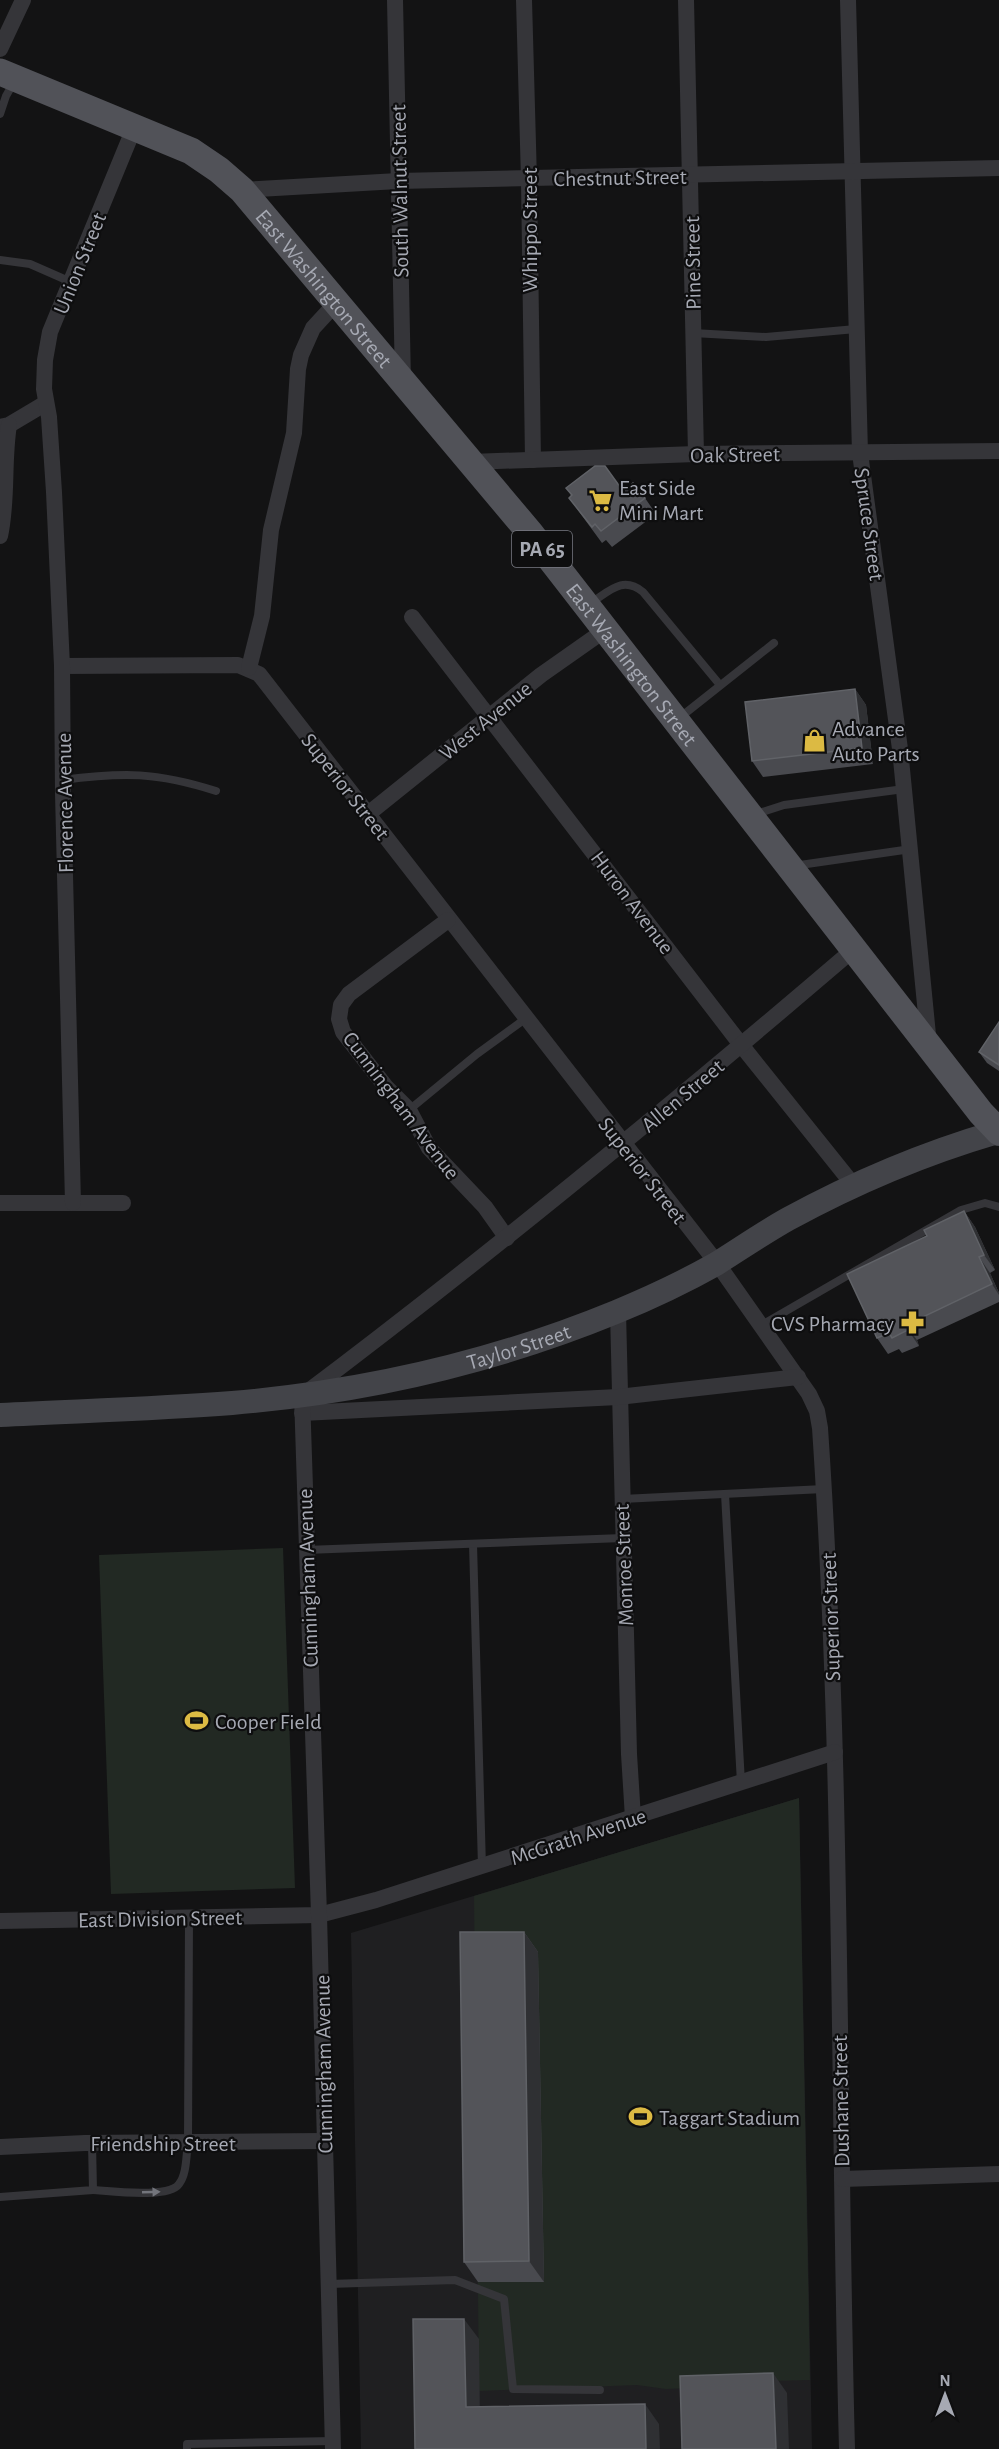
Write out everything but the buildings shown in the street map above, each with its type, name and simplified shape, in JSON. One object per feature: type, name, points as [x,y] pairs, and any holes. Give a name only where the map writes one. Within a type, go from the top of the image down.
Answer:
[{"type":"main road","name":"East Washington Street","points":[[8,75],[191,151],[219,170],[242,190],[471,462],[998,1133]]},
{"type":"main road","name":"Taylor Street","points":[[0,1415],[232,1403],[302,1404],[488,1357],[555,1336],[618,1312],[685,1281],[788,1219],[855,1187],[947,1146],[998,1133]]},
{"type":"street","points":[[0,49],[23,0]]},
{"type":"street","name":"South Walnut Street","points":[[395,0],[403,381]]},
{"type":"street","name":"Whippo Street","points":[[524,0],[533,460]]},
{"type":"street","name":"Pine Street","points":[[686,0],[696,454]]},
{"type":"street","name":"Spruce Street","points":[[848,0],[860,453],[875,552],[904,789],[930,1046]]},
{"type":"street","name":"Union Street","points":[[46,403],[45,360],[50,332],[134,128]]},
{"type":"street","name":"Chestnut Street","points":[[242,190],[398,181],[529,180],[999,168]]},
{"type":"street","points":[[62,666],[238,665],[249,668],[262,616],[271,530],[294,433],[298,369],[306,338],[318,321],[337,302]]},
{"type":"street","points":[[0,536],[5,514],[5,426],[46,403]]},
{"type":"street","name":"Florence Avenue","points":[[46,403],[54,492],[62,666],[62,780],[74,1203]]},
{"type":"street","name":"Oak Street","points":[[471,462],[696,454],[999,451]]},
{"type":"street","name":"Huron Avenue","points":[[412,617],[603,862],[742,1046],[855,1187]]},
{"type":"street","name":"West Avenue","points":[[368,814],[541,675],[605,630]]},
{"type":"street","name":"Superior Street","points":[[249,668],[259,674],[448,920],[717,1263],[809,1394],[817,1411],[820,1428],[836,1752]]},
{"type":"street","name":"Cunningham Avenue","points":[[448,920],[349,994],[341,1005],[339,1018],[343,1032],[386,1087],[409,1110],[429,1148],[485,1207],[507,1238]]},
{"type":"street","name":"Allen Street","points":[[507,1238],[742,1046],[854,949]]},
{"type":"street","points":[[0,1203],[123,1203]]},
{"type":"street","points":[[302,1404],[507,1238]]},
{"type":"street","name":"Monroe Street","points":[[618,1312],[621,1499],[633,1818]]},
{"type":"street","name":"Taylor Street","points":[[302,1404],[618,1397],[798,1377]]},
{"type":"street","name":"Cunningham Avenue","points":[[302,1404],[333,2445]]},
{"type":"street","name":"McGrath Avenue","points":[[319,1915],[482,1867],[836,1752]]},
{"type":"street","name":"Dushane Street","points":[[836,1752],[847,2449]]},
{"type":"street","name":"East Division Street","points":[[0,1921],[319,1915]]},
{"type":"street","name":"Friendship Street","points":[[0,2146],[325,2141]]},
{"type":"street","points":[[842,2179],[999,2174]]},
{"type":"lane","points":[[0,114],[6,96],[8,75]]},
{"type":"lane","points":[[0,260],[30,264],[71,282]]},
{"type":"lane","points":[[693,333],[766,337],[856,329]]},
{"type":"lane","points":[[586,606],[622,584],[633,584],[643,592],[720,685]]},
{"type":"lane","points":[[675,721],[774,643]]},
{"type":"lane","points":[[62,780],[106,774],[158,776],[181,780],[216,791]]},
{"type":"lane","points":[[750,816],[784,805],[904,789]]},
{"type":"lane","points":[[790,866],[910,849]]},
{"type":"lane","points":[[409,1110],[525,1018]]},
{"type":"lane","points":[[760,1326],[961,1210],[985,1203],[999,1207]]},
{"type":"lane","points":[[621,1499],[824,1489]]},
{"type":"lane","points":[[724,1494],[741,1783]]},
{"type":"lane","points":[[306,1550],[623,1538]]},
{"type":"lane","points":[[473,1544],[482,1867]]},
{"type":"lane","points":[[0,2197],[93,2190],[134,2192],[174,2189],[181,2180],[188,2144],[189,1918]]},
{"type":"lane","points":[[92,2143],[93,2190]]},
{"type":"lane","points":[[329,2284],[455,2280],[504,2299],[513,2389],[600,2390]]},
{"type":"lane","points":[[188,2449],[188,2444],[333,2445]]},
{"type":"shaded area","name":"Cooper Field","points":[[283,1548],[295,1888],[111,1894],[99,1555]]},
{"type":"shaded area","name":"Taggart Stadium","points":[[799,1798],[812,2449],[361,2449],[351,1933]]},
{"type":"shaded area","name":"Taggart Stadium","points":[[799,1798],[810,2380],[700,2383],[688,2388],[666,2389],[637,2385],[479,2391],[474,1896]]},
{"type":"place","name":"East Side Mini Mart","points":[[601,500]]},
{"type":"place","name":"Advance Auto Parts","points":[[814,741]]},
{"type":"place","name":"CVS Pharmacy","points":[[912,1323]]},
{"type":"place","name":"Cooper Field","points":[[197,1721]]},
{"type":"place","name":"Taggart Stadium","points":[[641,2117]]}]
